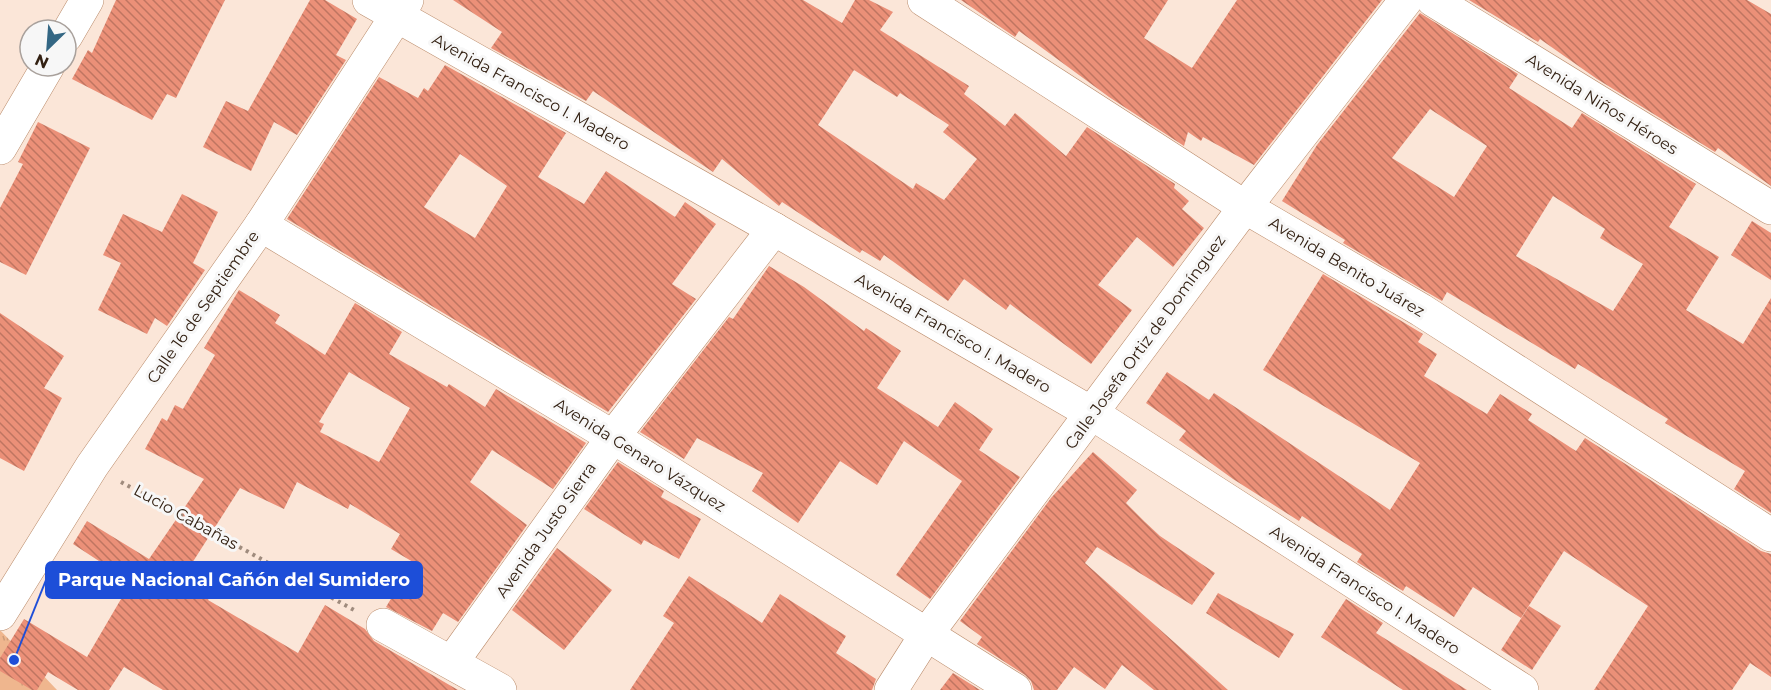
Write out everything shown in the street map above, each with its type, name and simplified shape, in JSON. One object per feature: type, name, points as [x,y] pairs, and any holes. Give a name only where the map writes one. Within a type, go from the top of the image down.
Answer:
[{"type":"street","points":[[76,18],[87,0]]},
{"type":"street","name":"Avenida Benito Juárez","points":[[924,0],[1245,207],[1421,310],[1771,535]]},
{"type":"street","name":"Calle Josefa Ortiz de Domínguez","points":[[891,690],[926,635],[1093,414],[1245,207],[1407,0]]},
{"type":"street","name":"Avenida Niños Héroes","points":[[1433,0],[1771,208]]},
{"type":"street","name":"Calle 16 de Septiembre","points":[[0,614],[92,466],[261,225],[391,5]]},
{"type":"street","name":"Avenida Francisco I. Madero","points":[[391,5],[1093,414],[1501,684]]},
{"type":"street","points":[[0,148],[41,78]]},
{"type":"street","name":"Avenida Genaro Vázquez","points":[[261,225],[613,437],[1015,690]]},
{"type":"street","name":"Avenida Justo Sierra","points":[[452,662],[613,437],[774,229]]},
{"type":"street","points":[[383,626],[500,690]]},
{"type":"path","name":"Lucio Cabañas","points":[[92,466],[383,626]]},
{"type":"green space","points":[[0,630],[57,690],[0,690]]},
{"type":"building","points":[[116,0],[225,0],[176,98],[167,94],[152,120],[72,79],[78,78],[78,68],[88,50],[92,53]]},
{"type":"building","points":[[310,0],[325,0],[357,19],[336,55],[346,60],[297,135],[274,122],[251,171],[203,147],[226,101],[248,111]]},
{"type":"building","points":[[453,0],[803,0],[842,23],[855,0],[869,0],[893,12],[880,30],[969,86],[964,94],[1005,126],[1015,113],[1066,156],[1087,127],[1175,184],[1174,188],[1189,201],[1182,209],[1204,228],[1173,267],[1137,237],[1098,285],[1132,310],[1091,364],[1010,304],[1006,310],[964,279],[948,301],[884,255],[880,261],[862,250],[860,253],[782,202],[779,206],[722,159],[713,172],[593,91],[586,101],[491,48],[502,32]],"holes":[[[854,70],[897,97],[900,93],[949,125],[943,132],[977,159],[944,200],[916,183],[913,189],[818,125]]]},
{"type":"building","points":[[961,0],[1168,0],[1144,38],[1192,68],[1237,0],[1382,0],[1254,165],[1203,137],[1201,141],[1188,132],[1184,146],[1109,97],[1019,31],[1015,37]]},
{"type":"building","points":[[1469,0],[1747,0],[1771,14],[1771,186],[1718,148],[1715,152],[1597,79],[1540,39],[1538,42]]},
{"type":"building","points":[[1420,13],[1518,74],[1509,88],[1572,128],[1582,113],[1696,184],[1669,227],[1719,257],[1686,310],[1743,344],[1771,298],[1771,513],[1734,489],[1745,471],[1665,423],[1668,419],[1578,364],[1575,369],[1447,292],[1442,301],[1343,243],[1345,240],[1282,201],[1317,145]],"holes":[[[1430,109],[1487,146],[1454,197],[1392,158]],[[1553,196],[1605,229],[1600,238],[1643,264],[1613,311],[1516,256]]]},
{"type":"building","points":[[445,65],[566,133],[538,177],[584,204],[606,171],[675,217],[685,202],[716,224],[672,284],[696,299],[608,412],[287,219],[379,77],[418,98],[424,88],[428,91]],"holes":[[[460,154],[507,186],[475,238],[424,207]]]},
{"type":"building","points":[[38,122],[90,148],[26,275],[0,262],[0,208],[23,164],[18,162]]},
{"type":"building","points":[[182,194],[218,212],[193,263],[205,270],[167,326],[155,318],[147,334],[98,310],[121,263],[103,255],[123,214],[162,232]]},
{"type":"building","points":[[1752,221],[1771,233],[1771,280],[1731,255]]},
{"type":"building","points":[[769,266],[804,287],[864,331],[866,328],[901,351],[877,388],[938,427],[955,402],[993,429],[979,450],[1020,477],[930,599],[896,575],[962,481],[904,441],[877,485],[840,461],[798,523],[752,491],[763,473],[697,438],[684,459],[640,432],[729,317],[733,319]]},
{"type":"building","points":[[1323,274],[1423,334],[1418,342],[1437,354],[1424,376],[1487,414],[1500,394],[1532,414],[1528,420],[1576,451],[1585,438],[1761,551],[1771,554],[1771,677],[1750,663],[1732,690],[1594,690],[1648,606],[1564,551],[1521,618],[1473,587],[1454,617],[1406,586],[1403,591],[1357,562],[1362,554],[1302,516],[1299,521],[1233,479],[1179,440],[1186,431],[1146,403],[1167,372],[1209,400],[1214,393],[1390,510],[1420,463],[1263,370]]},
{"type":"building","points":[[239,290],[280,315],[275,323],[325,355],[355,303],[402,332],[389,354],[447,387],[449,384],[485,407],[496,389],[586,443],[553,489],[492,450],[470,482],[527,525],[458,622],[443,613],[432,631],[386,607],[413,562],[391,549],[400,534],[350,504],[348,509],[297,482],[284,509],[240,488],[187,571],[215,588],[208,600],[298,653],[325,605],[365,629],[374,641],[458,690],[163,690],[124,667],[109,690],[78,690],[48,672],[37,690],[32,690],[0,671],[0,658],[24,619],[87,657],[131,582],[73,544],[87,521],[149,559],[204,479],[145,449],[162,418],[167,421],[175,405],[183,409],[215,355],[204,348]],"holes":[[[349,372],[410,408],[379,462],[320,432],[324,424],[319,422]]]},
{"type":"building","points":[[0,313],[64,356],[44,388],[62,398],[24,471],[0,458]]},
{"type":"building","points":[[1093,452],[1137,490],[1126,503],[1145,522],[1160,536],[1215,573],[1192,605],[1097,547],[1085,563],[1228,690],[1154,690],[1122,665],[1105,689],[1074,667],[1057,690],[1034,690],[1031,681],[1025,675],[977,644],[982,637],[960,621],[1051,498]]},
{"type":"building","points":[[618,462],[664,491],[661,497],[701,519],[679,559],[644,540],[641,545],[584,509]]},
{"type":"building","points":[[557,548],[612,590],[564,650],[512,610]]},
{"type":"building","points":[[689,576],[762,623],[780,594],[846,636],[836,653],[876,679],[872,690],[630,690],[674,623],[663,616]]},
{"type":"building","points":[[1218,593],[1294,634],[1279,658],[1206,613]]},
{"type":"building","points":[[1346,599],[1383,623],[1376,633],[1467,690],[1403,690],[1321,637]]},
{"type":"building","points":[[1529,606],[1561,626],[1532,670],[1501,650]]},
{"type":"building","points":[[953,673],[980,690],[940,690]]},
{"type":"place","name":"Parque Nacional Cañón del Sumidero","points":[[14,660]]}]
